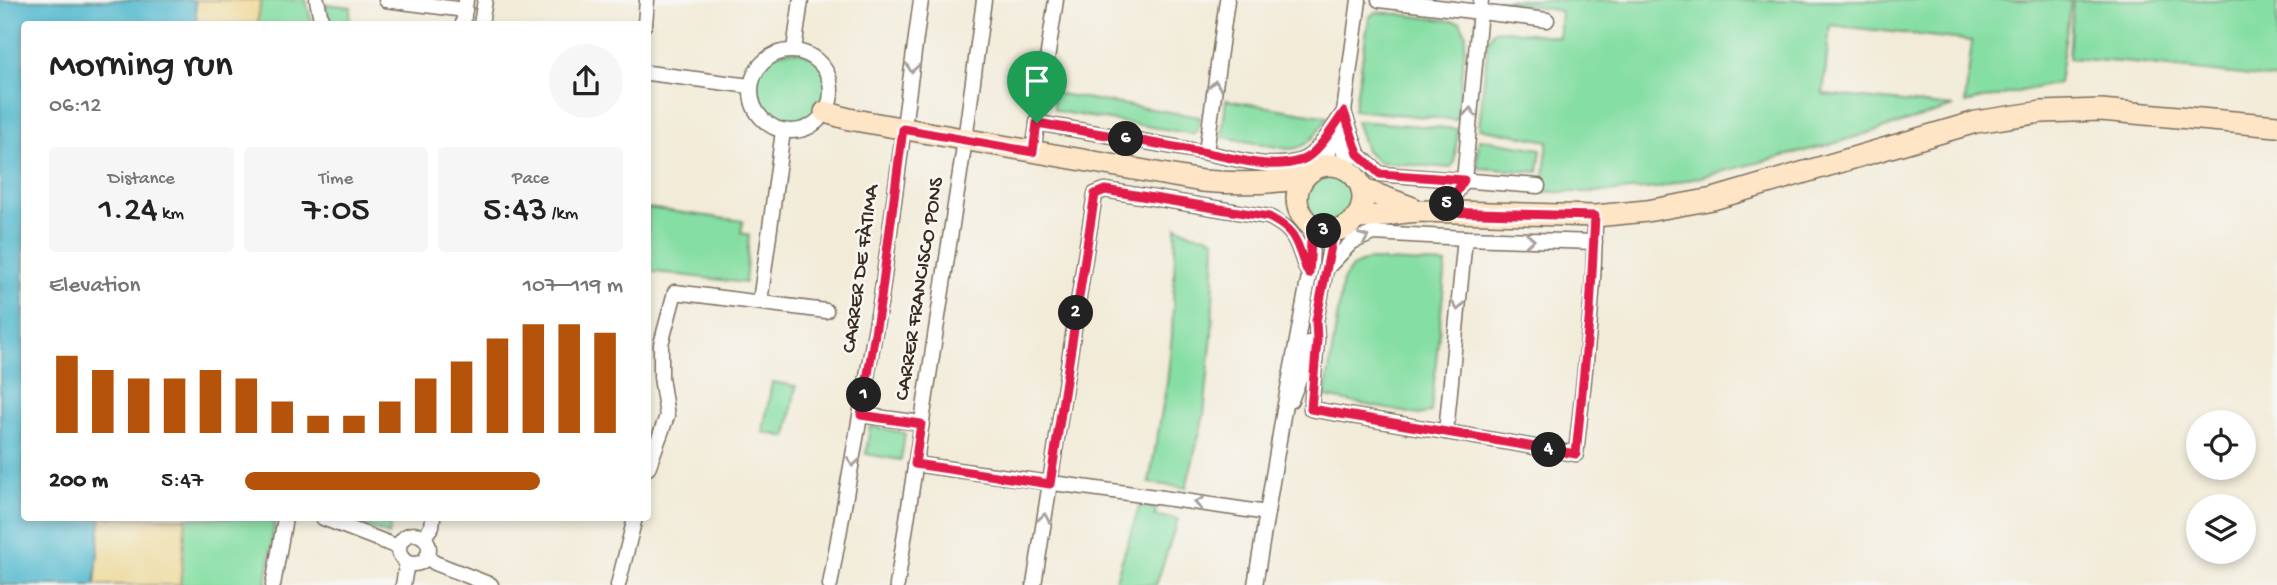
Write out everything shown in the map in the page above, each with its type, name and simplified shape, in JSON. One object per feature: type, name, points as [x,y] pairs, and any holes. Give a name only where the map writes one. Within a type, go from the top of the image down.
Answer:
[{"type":"street","points":[[317,0],[321,21]]},
{"type":"street","points":[[386,0],[465,11]]},
{"type":"street","points":[[482,21],[485,0]]},
{"type":"street","points":[[645,21],[647,0]]},
{"type":"street","points":[[794,50],[801,0]]},
{"type":"street","name":"CARRER DE FÀTIMA","points":[[830,585],[881,298],[921,0]]},
{"type":"street","name":"CARRER FRANCISCO PONS","points":[[902,584],[915,464],[984,0]]},
{"type":"street","points":[[1033,152],[1056,0]]},
{"type":"street","points":[[1206,152],[1227,0]]},
{"type":"street","points":[[1344,112],[1327,157],[1312,172],[1297,197],[1303,218],[1312,226],[1323,230],[1334,231],[1347,227],[1357,218],[1364,199],[1343,153],[1344,112],[1359,0]]},
{"type":"street","points":[[1379,0],[1480,7],[1548,20]]},
{"type":"street","points":[[1431,212],[1454,196],[1464,180],[1480,7]]},
{"type":"street","points":[[794,50],[819,61],[831,86],[831,100],[817,122],[807,128],[783,131],[772,127],[755,110],[750,86],[760,64],[782,51],[794,50]]},
{"type":"street","points":[[651,73],[750,86]]},
{"type":"street","points":[[1357,218],[1379,217],[1396,212],[1595,216],[1647,211],[1713,199],[1976,122],[2042,111],[2101,110],[2277,126]]},
{"type":"street","points":[[1037,123],[1206,152],[1254,163],[1288,163],[1304,160],[1321,144],[1344,112]]},
{"type":"street","points":[[1344,112],[1358,154],[1380,174],[1538,186]]},
{"type":"street","points":[[825,113],[1033,152],[1233,184],[1298,207]]},
{"type":"street","points":[[760,302],[783,131]]},
{"type":"street","points":[[1233,184],[1275,183],[1339,165],[1358,182],[1431,212]]},
{"type":"street","points":[[1034,585],[1095,194],[1105,190],[1269,217],[1291,232],[1309,274]]},
{"type":"street","points":[[1316,321],[1311,409],[1576,454],[1595,216]]},
{"type":"street","points":[[1255,585],[1309,274],[1312,226]]},
{"type":"street","points":[[1284,410],[1294,395],[1304,367],[1334,231]]},
{"type":"street","points":[[1326,269],[1352,242],[1374,233],[1595,242]]},
{"type":"street","points":[[1446,432],[1465,238]]},
{"type":"street","points":[[651,460],[667,416],[661,377],[660,344],[675,292],[826,311]]},
{"type":"street","points":[[861,415],[921,424]]},
{"type":"street","points":[[915,464],[1267,513]]},
{"type":"street","points":[[273,585],[284,521]]},
{"type":"street","points":[[333,521],[401,542]]},
{"type":"street","points":[[401,542],[412,533],[424,537],[429,545],[427,557],[416,564],[407,563],[400,556],[401,542],[408,521]]},
{"type":"street","points":[[424,537],[433,521]]},
{"type":"street","points":[[618,585],[634,521]]},
{"type":"street","points":[[427,557],[435,564],[491,585]]},
{"type":"street","points":[[403,585],[407,563]]},
{"type":"green space","points":[[261,0],[306,0],[311,21],[258,21]]},
{"type":"green space","points":[[1497,0],[2071,0],[2059,83],[1965,103],[1972,41],[1830,25],[1823,94],[1954,107],[1832,144],[1657,188],[1605,192],[1542,192],[1548,141],[1479,128],[1488,42],[1493,31],[1506,30],[1559,37],[1561,11]]},
{"type":"green space","points":[[2073,0],[2277,0],[2277,79],[2069,58]]},
{"type":"green space","points":[[325,4],[351,7],[349,21],[328,21]]},
{"type":"green space","points":[[1380,12],[1460,22],[1466,34],[1457,120],[1354,110],[1369,18]]},
{"type":"green space","points":[[783,51],[799,51],[820,62],[831,83],[831,99],[820,120],[799,131],[783,131],[769,125],[757,113],[751,99],[751,83],[757,69],[769,57]]},
{"type":"green space","points":[[1053,93],[1200,117],[1198,130],[1188,133],[1061,112],[1054,109]]},
{"type":"green space","points":[[1226,100],[1328,117],[1307,143],[1288,149],[1222,137]]},
{"type":"green space","points":[[1356,121],[1458,129],[1454,163],[1450,168],[1378,162],[1366,150]]},
{"type":"green space","points":[[1479,139],[1541,149],[1538,172],[1479,168]]},
{"type":"green space","points":[[1330,165],[1343,167],[1358,180],[1363,198],[1361,211],[1348,226],[1330,231],[1317,229],[1302,216],[1297,198],[1299,185],[1312,170]]},
{"type":"green space","points":[[651,208],[743,221],[741,233],[749,235],[745,283],[651,271]]},
{"type":"green space","points":[[1176,226],[1192,234],[1215,240],[1212,334],[1204,415],[1186,488],[1149,483],[1167,383],[1172,335]]},
{"type":"green space","points":[[1367,260],[1446,264],[1431,412],[1419,415],[1325,397],[1343,280],[1352,267]]},
{"type":"green space","points":[[772,382],[796,386],[787,437],[763,432]]},
{"type":"green space","points":[[870,426],[905,433],[901,460],[866,454]]},
{"type":"green space","points":[[1140,505],[1156,509],[1155,516],[1178,519],[1156,585],[1114,585]]},
{"type":"green space","points":[[186,521],[275,521],[266,585],[180,585]]},
{"type":"green space","points":[[353,521],[391,521],[389,535]]},
{"type":"sand","points":[[195,0],[261,0],[258,21],[196,21]]},
{"type":"sand","points":[[101,521],[186,521],[180,585],[95,585]]},
{"type":"water","points":[[0,0],[195,0],[197,21],[21,21],[21,521],[101,521],[95,585],[0,585]]},
{"type":"route","points":[[1344,112],[1358,154],[1380,174],[1464,180],[1441,212],[1595,216],[1590,311],[1576,454],[1311,409],[1316,321],[1334,231],[1312,226],[1309,274],[1291,232],[1269,217],[1105,190],[1095,194],[1050,484],[915,464],[921,424],[861,415],[881,298],[903,129],[1033,152],[1037,123],[1206,152],[1254,163],[1288,163],[1308,157],[1344,112]]}]
